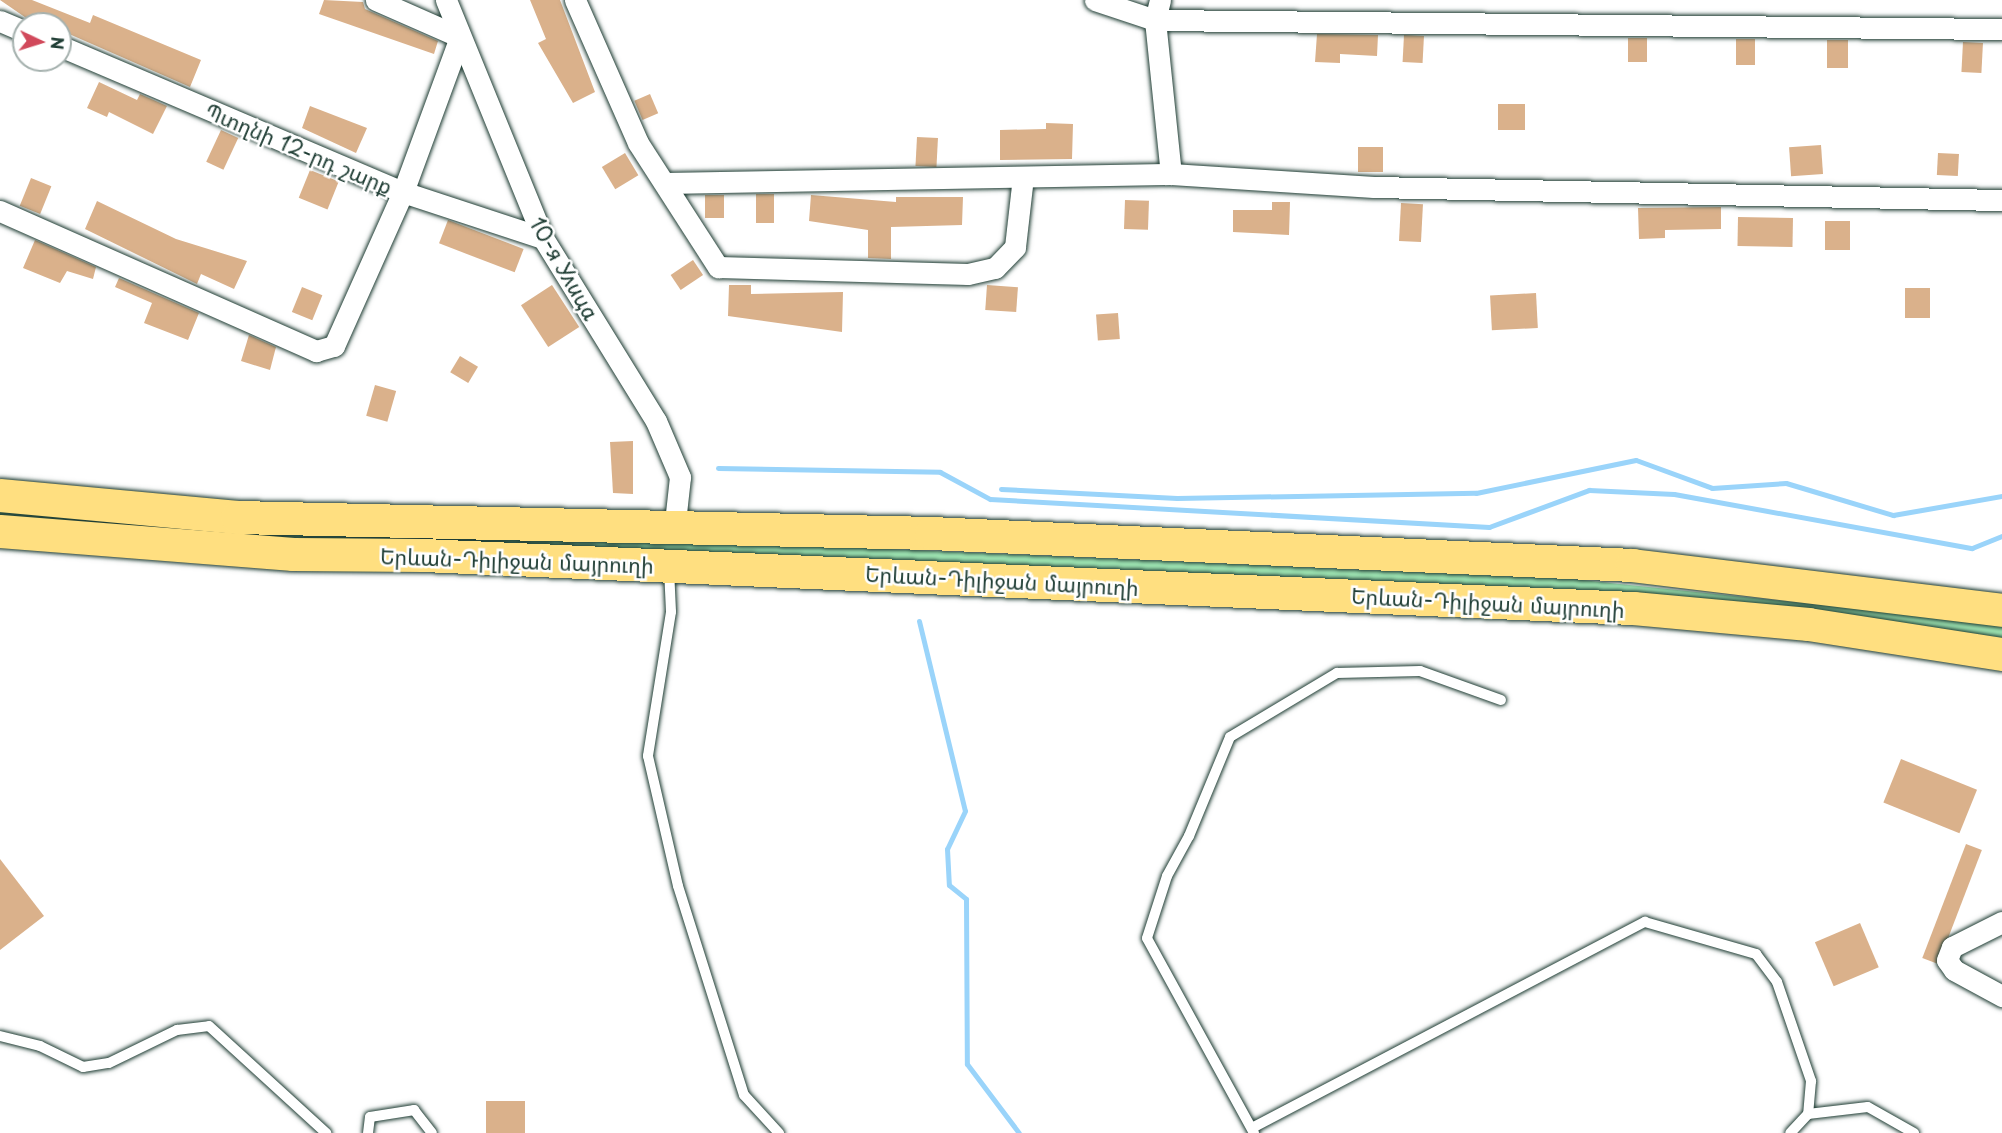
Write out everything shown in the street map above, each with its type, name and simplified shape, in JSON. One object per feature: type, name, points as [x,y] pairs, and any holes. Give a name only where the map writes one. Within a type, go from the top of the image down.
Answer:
[{"type":"highway","name":"Երևան-Դիլիջան մայրուղի","points":[[0,495],[237,517],[674,531],[931,533],[1632,565],[2002,610]]},
{"type":"highway","name":"Երևան-Դիլիջան մայրուղի","points":[[0,531],[293,554],[669,566],[1633,608],[1808,624],[2002,654]]},
{"type":"street","points":[[0,211],[316,351],[334,346],[403,192],[460,37],[376,0]]},
{"type":"street","name":"10-я Улица","points":[[446,0],[543,238],[656,421],[680,477],[674,531]]},
{"type":"street","points":[[575,0],[638,143],[666,183],[709,259],[729,270],[968,274],[995,268],[1015,247],[1023,177]]},
{"type":"street","points":[[1095,0],[1155,21],[2002,29]]},
{"type":"street","points":[[1160,0],[1155,21],[1171,174]]},
{"type":"street","name":"Պտղնի 12-րդ շարք","points":[[72,51],[403,192],[543,238]]},
{"type":"street","points":[[666,183],[1171,174],[1374,187],[2002,200]]},
{"type":"street","points":[[2002,922],[1952,947],[1947,960],[1954,970],[2002,996]]},
{"type":"lane","points":[[669,566],[671,612],[648,756],[678,885],[744,1095],[779,1133]]},
{"type":"lane","points":[[1501,700],[1420,671],[1337,673],[1230,737],[1189,836],[1167,876],[1147,938],[1253,1130],[1645,922],[1756,954],[1777,982],[1811,1081],[1808,1114],[1790,1133]]},
{"type":"lane","points":[[0,1036],[40,1046],[83,1067],[109,1064],[177,1030],[209,1026],[326,1133]]},
{"type":"lane","points":[[1808,1114],[1868,1107],[1914,1133]]},
{"type":"lane","points":[[368,1133],[370,1117],[414,1110],[432,1133]]},
{"type":"green space","points":[[0,510],[1572,579],[1965,620],[2002,627],[2002,643],[0,523]]},
{"type":"building","points":[[0,0],[32,0],[62,12],[18,12]]},
{"type":"building","points":[[324,0],[363,2],[365,9],[438,41],[434,54],[319,14]]},
{"type":"building","points":[[530,0],[560,0],[595,92],[573,103],[538,43],[546,39]]},
{"type":"building","points":[[93,15],[201,60],[190,87],[72,35],[72,16],[90,23]]},
{"type":"building","points":[[1317,34],[1378,35],[1377,56],[1340,54],[1340,63],[1315,62]]},
{"type":"building","points":[[1404,35],[1424,36],[1423,63],[1403,62]]},
{"type":"building","points":[[1628,38],[1647,38],[1647,62],[1628,62]]},
{"type":"building","points":[[1736,39],[1755,39],[1755,65],[1736,65]]},
{"type":"building","points":[[1827,40],[1848,40],[1848,68],[1827,68]]},
{"type":"building","points":[[1963,42],[1983,43],[1981,73],[1961,72]]},
{"type":"building","points":[[99,82],[137,100],[140,94],[167,106],[153,134],[109,112],[107,117],[87,108]]},
{"type":"building","points":[[650,94],[658,113],[643,120],[634,101]]},
{"type":"building","points":[[1498,104],[1525,104],[1525,130],[1498,130]]},
{"type":"building","points":[[310,106],[367,128],[356,153],[302,128]]},
{"type":"building","points":[[1046,123],[1073,124],[1072,159],[1000,160],[1000,130],[1046,129]]},
{"type":"building","points":[[221,130],[238,138],[223,170],[206,162]]},
{"type":"building","points":[[917,137],[938,138],[936,167],[915,166]]},
{"type":"building","points":[[1821,145],[1823,174],[1791,176],[1789,147]]},
{"type":"building","points":[[1358,147],[1383,147],[1383,172],[1358,172]]},
{"type":"building","points":[[625,153],[638,175],[615,189],[602,167]]},
{"type":"building","points":[[1938,153],[1959,154],[1958,176],[1937,175]]},
{"type":"building","points":[[310,170],[339,182],[328,209],[299,198]]},
{"type":"building","points":[[31,178],[51,186],[40,214],[20,206]]},
{"type":"building","points":[[756,194],[774,194],[774,223],[756,223]]},
{"type":"building","points":[[705,195],[724,195],[724,218],[705,218]]},
{"type":"building","points":[[811,195],[896,202],[896,197],[963,197],[962,225],[891,227],[891,259],[868,258],[868,230],[809,221]]},
{"type":"building","points":[[1125,200],[1149,201],[1148,230],[1124,229]]},
{"type":"building","points":[[97,201],[176,239],[247,261],[234,289],[201,274],[197,284],[85,229]]},
{"type":"building","points":[[1272,202],[1290,202],[1289,235],[1233,232],[1233,210],[1272,210]]},
{"type":"building","points":[[1401,203],[1423,204],[1421,242],[1399,241]]},
{"type":"building","points":[[1721,207],[1721,229],[1665,230],[1665,238],[1639,239],[1638,208]]},
{"type":"building","points":[[1738,217],[1793,218],[1792,247],[1737,246]]},
{"type":"building","points":[[448,220],[524,249],[515,272],[439,243]]},
{"type":"building","points":[[1825,221],[1850,221],[1850,250],[1825,250]]},
{"type":"building","points":[[35,240],[96,267],[93,279],[67,271],[60,283],[23,268]]},
{"type":"building","points":[[693,260],[703,275],[681,290],[671,275]]},
{"type":"building","points":[[119,278],[199,313],[188,340],[144,323],[152,303],[115,287]]},
{"type":"building","points":[[552,285],[579,327],[548,347],[521,305]]},
{"type":"building","points":[[729,285],[751,285],[751,294],[843,292],[842,332],[728,316]]},
{"type":"building","points":[[987,285],[1018,287],[1016,312],[985,310]]},
{"type":"building","points":[[302,287],[322,295],[312,320],[292,312]]},
{"type":"building","points":[[1905,288],[1930,288],[1930,318],[1905,318]]},
{"type":"building","points":[[1536,293],[1538,328],[1492,330],[1490,295]]},
{"type":"building","points":[[1118,313],[1120,339],[1098,340],[1096,315]]},
{"type":"building","points":[[249,335],[276,347],[270,370],[241,361]]},
{"type":"building","points":[[460,356],[478,367],[468,383],[450,372]]},
{"type":"building","points":[[375,385],[396,391],[387,422],[366,416]]},
{"type":"building","points":[[633,441],[633,494],[613,493],[610,442]]},
{"type":"building","points":[[1901,759],[1977,790],[1959,833],[1883,803]]},
{"type":"building","points":[[1966,844],[1982,850],[1938,964],[1922,958]]},
{"type":"building","points":[[0,859],[44,916],[0,950]]},
{"type":"building","points":[[1860,923],[1879,967],[1834,986],[1815,942]]},
{"type":"building","points":[[486,1101],[525,1101],[525,1133],[486,1133]]},
{"type":"waterway","points":[[1001,489],[1177,498],[1476,493],[1636,460],[1712,488],[1786,483],[1893,515],[2002,496]]},
{"type":"waterway","points":[[718,468],[940,472],[990,499],[1489,527],[1589,490],[1674,494],[1972,548],[2002,536]]},
{"type":"waterway","points":[[919,621],[965,811],[947,849],[949,885],[966,899],[967,1064],[1019,1133]]}]
